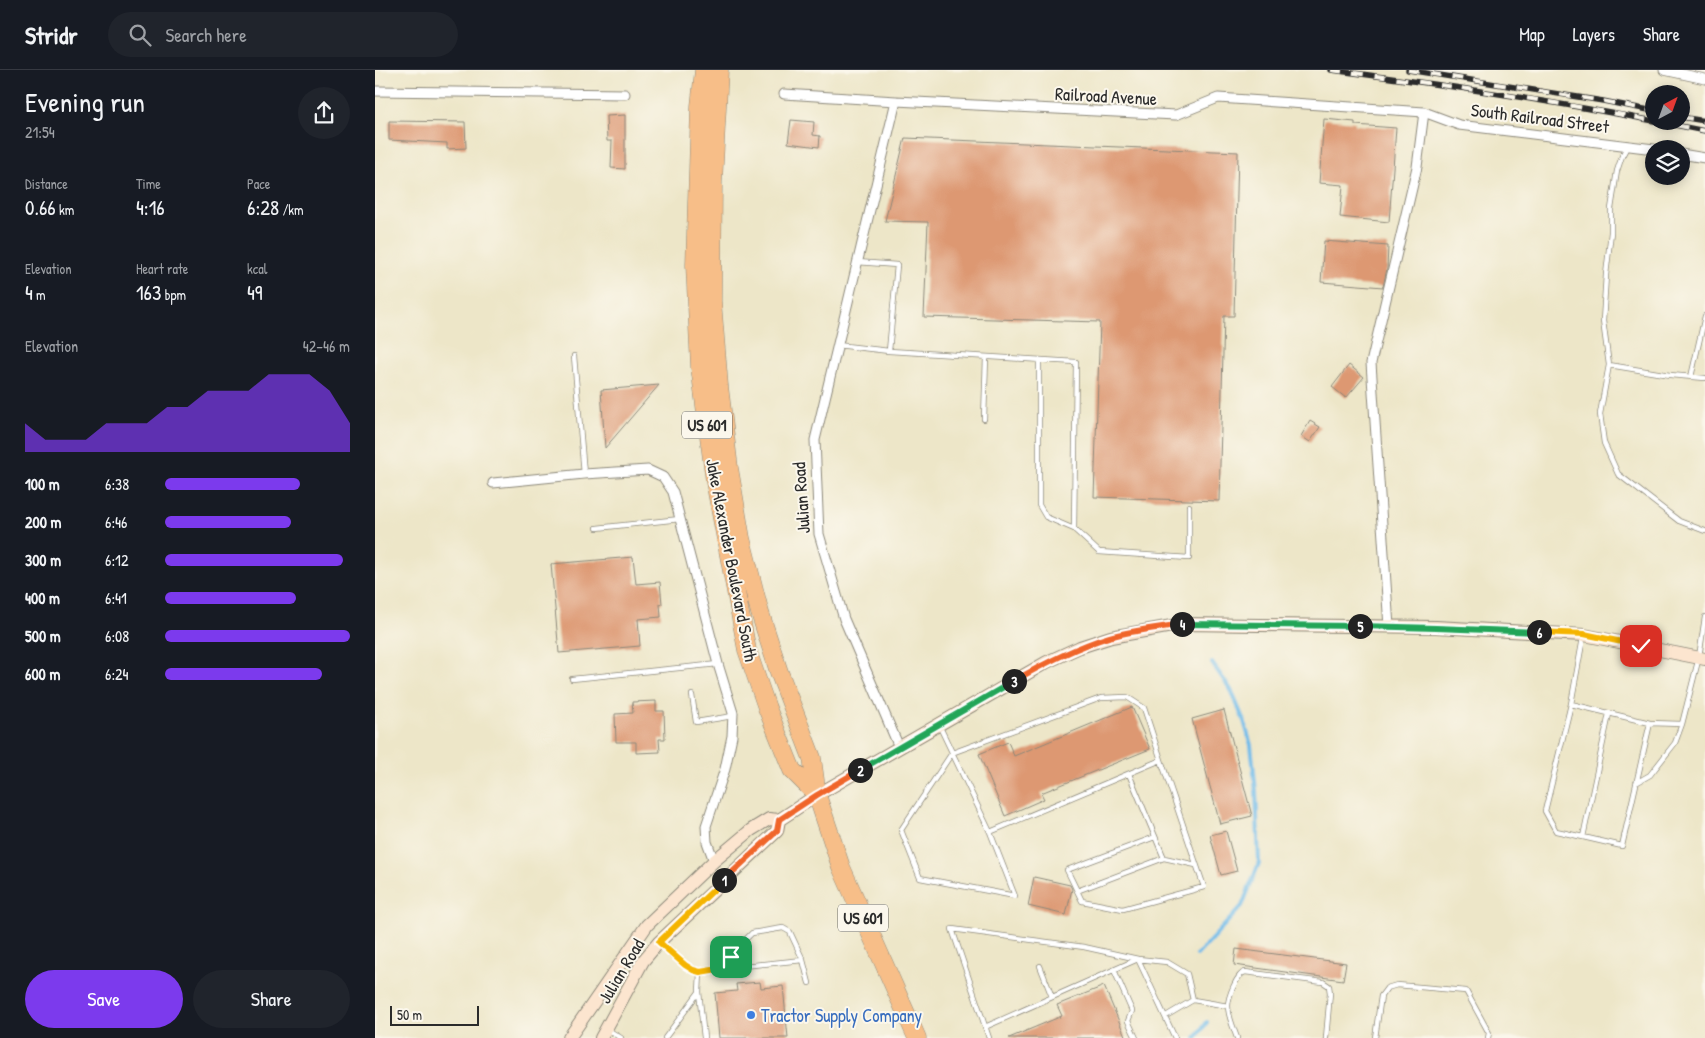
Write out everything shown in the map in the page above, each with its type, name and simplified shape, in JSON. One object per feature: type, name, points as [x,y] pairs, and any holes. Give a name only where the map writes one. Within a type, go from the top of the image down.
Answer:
[{"type":"highway","points":[[695,70],[693,105],[696,195]]},
{"type":"highway","name":"Jake Alexander Boulevard South","points":[[704,70],[700,106],[695,265],[700,367],[715,482],[747,650],[767,708],[792,770],[817,795]]},
{"type":"highway","name":"Jake Alexander Boulevard South","points":[[719,70],[713,182],[712,301],[719,386],[729,468],[741,538],[760,613],[779,672],[812,758],[817,795],[841,867],[917,1038]]},
{"type":"street","points":[[1664,70],[1682,72],[1705,79]]},
{"type":"street","points":[[375,91],[625,94]]},
{"type":"street","name":"Railroad Avenue","points":[[784,94],[1176,115],[1218,98],[1424,112]]},
{"type":"street","name":"Julian Road","points":[[569,1038],[647,925],[714,861],[751,830],[769,819],[779,820],[817,795],[899,747],[844,619],[819,534],[815,440],[896,101]]},
{"type":"street","points":[[1389,627],[1371,363],[1417,167],[1424,112]]},
{"type":"street","name":"South Railroad Street","points":[[1424,112],[1459,125],[1645,148]]},
{"type":"street","points":[[1690,156],[1705,158]]},
{"type":"street","points":[[493,483],[648,470],[663,477],[673,492],[718,664],[733,713],[732,736],[725,769],[706,826],[707,842],[714,861]]},
{"type":"street","points":[[899,747],[1047,662],[1080,647],[1111,637],[1183,624],[1389,627],[1584,634],[1702,658]]},
{"type":"street","name":"Julian Road","points":[[604,1034],[643,961],[659,942],[777,831],[779,820]]},
{"type":"lane","points":[[1628,145],[1617,171],[1611,209],[1611,232],[1603,321],[1609,366],[1600,414],[1605,443],[1618,474],[1679,521],[1705,532]]},
{"type":"lane","points":[[857,262],[897,265],[889,351]]},
{"type":"lane","points":[[1691,377],[1705,316]]},
{"type":"lane","points":[[837,345],[889,351],[1076,362],[1074,529]]},
{"type":"lane","points":[[573,356],[584,474]]},
{"type":"lane","points":[[984,419],[986,357]]},
{"type":"lane","points":[[1039,360],[1039,504],[1046,517],[1074,529],[1099,552],[1189,558],[1189,506]]},
{"type":"lane","points":[[1609,366],[1705,378]]},
{"type":"lane","points":[[597,528],[680,519]]},
{"type":"lane","points":[[1636,783],[1650,775],[1675,743],[1702,658],[1705,617]]},
{"type":"lane","points":[[1584,634],[1571,704],[1545,811],[1556,831],[1622,846],[1650,723]]},
{"type":"lane","points":[[572,678],[718,664]]},
{"type":"lane","points":[[692,695],[695,722],[733,716]]},
{"type":"lane","points":[[939,724],[952,753],[990,832],[1015,896],[921,878],[901,830],[952,753],[1101,698],[1127,697],[1144,708],[1204,887],[1123,909],[1082,901],[1067,870],[1155,837]]},
{"type":"lane","points":[[1571,704],[1650,723],[1682,724]]},
{"type":"lane","points":[[1583,837],[1609,714]]},
{"type":"lane","points":[[990,832],[1161,760]]},
{"type":"lane","points":[[1129,774],[1164,858]]},
{"type":"lane","points":[[1077,891],[1164,858],[1196,865]]},
{"type":"lane","points":[[724,968],[738,947],[752,933],[783,928],[789,932],[803,960],[809,983]]},
{"type":"lane","points":[[989,1038],[952,929],[1085,947],[1138,959],[1167,962],[1187,974],[1193,1000]]},
{"type":"lane","points":[[659,942],[685,965],[700,972],[803,960]]},
{"type":"lane","points":[[985,1027],[1138,959]]},
{"type":"lane","points":[[1138,959],[1175,1038]]},
{"type":"lane","points":[[1040,966],[1052,997]]},
{"type":"lane","points":[[1115,970],[1132,1011],[1128,1021],[1136,1038]]},
{"type":"lane","points":[[700,972],[699,992],[704,1038]]},
{"type":"lane","points":[[1237,1038],[1228,1006],[1237,978],[1241,973],[1245,972],[1323,982],[1329,986],[1330,993],[1325,1038]]},
{"type":"lane","points":[[1375,1038],[1381,996],[1387,988],[1397,985],[1466,991],[1489,1033],[1488,1038]]},
{"type":"lane","points":[[665,1038],[699,992]]},
{"type":"lane","points":[[1166,1016],[1193,1000],[1228,1006]]},
{"type":"lane","points":[[604,1034],[621,1038]]},
{"type":"building","points":[[625,115],[625,169],[611,168],[612,141],[607,141],[606,116]]},
{"type":"building","points":[[1324,119],[1355,122],[1355,125],[1396,128],[1389,222],[1340,217],[1343,185],[1319,183]]},
{"type":"building","points":[[791,120],[814,122],[813,135],[820,136],[819,147],[788,143]]},
{"type":"building","points":[[389,121],[465,122],[466,148],[447,149],[447,143],[389,140]]},
{"type":"building","points":[[905,138],[1238,152],[1234,316],[1224,316],[1219,501],[1094,497],[1100,322],[924,317],[928,222],[885,221]]},
{"type":"building","points":[[1324,241],[1388,246],[1387,269],[1383,287],[1321,282]]},
{"type":"building","points":[[1349,365],[1364,377],[1346,398],[1332,387]]},
{"type":"building","points":[[659,385],[605,448],[601,390]]},
{"type":"building","points":[[1310,421],[1320,427],[1310,442],[1301,436]]},
{"type":"building","points":[[633,557],[636,584],[660,582],[662,604],[660,604],[661,617],[638,619],[640,646],[559,653],[551,564]]},
{"type":"building","points":[[656,701],[656,711],[664,711],[665,739],[659,739],[660,752],[636,753],[636,742],[616,742],[615,714],[633,713],[632,702]]},
{"type":"building","points":[[1132,707],[1150,749],[1041,793],[1044,799],[1005,816],[979,754],[1008,742],[1014,756]]},
{"type":"building","points":[[1224,710],[1252,816],[1220,824],[1192,719]]},
{"type":"building","points":[[1226,831],[1237,871],[1221,875],[1210,835]]},
{"type":"building","points":[[1034,877],[1070,885],[1072,889],[1066,915],[1028,906]]},
{"type":"building","points":[[1236,949],[1346,963],[1343,980],[1234,965]]},
{"type":"building","name":"Tractor Supply Company","points":[[760,982],[761,988],[783,986],[788,1038],[719,1038],[715,993],[737,991],[736,984]]},
{"type":"building","points":[[1104,986],[1126,1038],[1009,1038],[1062,1016],[1057,1005]]},
{"type":"waterway","points":[[1197,955],[1242,906],[1259,863],[1256,791],[1251,745],[1244,721],[1231,690],[1212,663]]},
{"type":"waterway","points":[[1196,1038],[1207,1022]]},
{"type":"railway","points":[[1331,70],[1493,93],[1645,119]]},
{"type":"railway","points":[[1408,70],[1645,109]]},
{"type":"railway","points":[[1690,118],[1705,121]]},
{"type":"railway","points":[[1690,128],[1705,131]]},
{"type":"place","name":"Tractor Supply Company","points":[[751,1015]]},
{"type":"route","points":[[731,957],[724,968],[700,972],[685,965],[659,942],[777,831],[779,820],[817,795],[939,724],[1047,662],[1080,647],[1111,637],[1183,624],[1436,628],[1584,634],[1641,646]]}]
